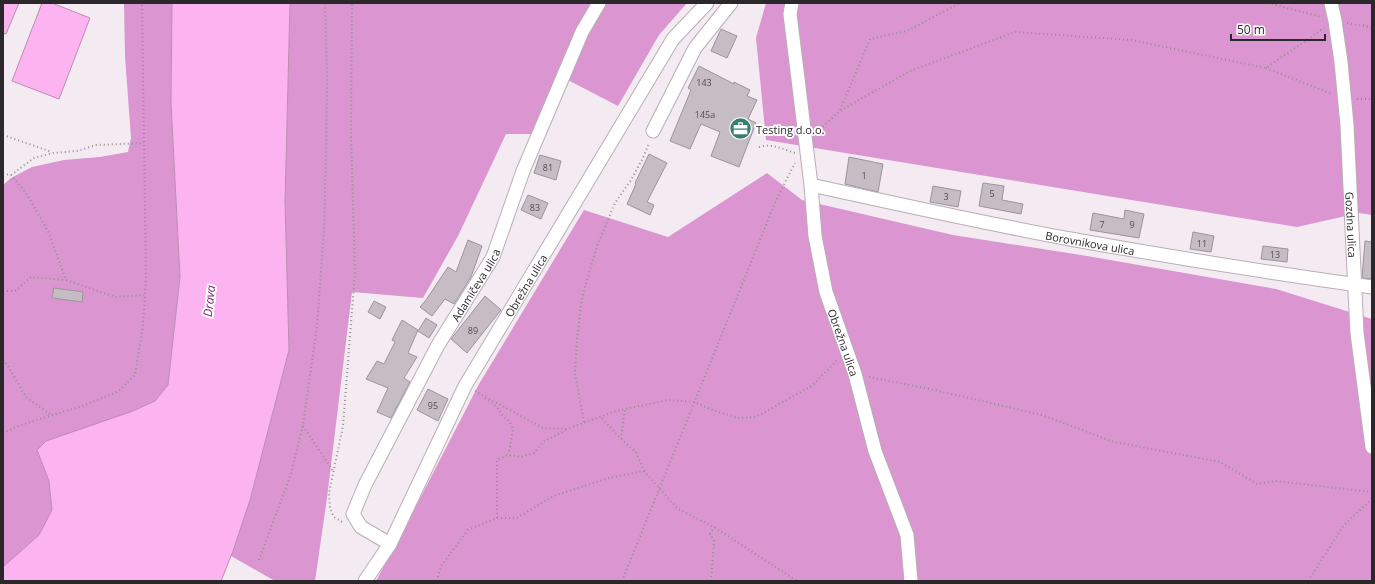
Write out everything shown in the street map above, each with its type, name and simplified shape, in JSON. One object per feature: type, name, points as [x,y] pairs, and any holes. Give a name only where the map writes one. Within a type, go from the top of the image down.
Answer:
[{"type":"street","name":"Adamičeva ulica","points":[[361,527],[352,514],[365,485],[438,345],[493,257],[523,171],[582,32],[599,3]]},
{"type":"street","name":"Obrežna ulica","points":[[365,581],[390,544],[465,386],[673,39],[707,3]]},
{"type":"street","points":[[653,131],[696,48],[731,3]]},
{"type":"street","name":"Obrežna ulica","points":[[792,3],[790,14],[804,150],[811,185],[815,236],[826,292],[855,374],[875,451],[907,535],[911,581]]},
{"type":"street","name":"Gozdna ulica","points":[[1331,3],[1335,21],[1344,99],[1351,195],[1357,333],[1372,447]]},
{"type":"street","name":"Borovnikova ulica","points":[[811,185],[1068,239],[1203,262],[1372,286]]},
{"type":"street","points":[[361,527],[390,544]]},
{"type":"path","points":[[3,433],[21,425],[85,405],[119,391],[135,376],[143,326],[146,278],[142,3]]},
{"type":"path","points":[[259,560],[291,474],[303,425],[318,326],[324,230],[328,77],[325,3]]},
{"type":"path","points":[[352,3],[351,134],[354,272],[343,426],[329,493],[330,509],[334,517],[347,525],[361,527]]},
{"type":"path","points":[[840,111],[870,39],[907,31],[960,3]]},
{"type":"path","points":[[1268,3],[1335,21],[1372,28]]},
{"type":"path","points":[[1266,68],[1335,21]]},
{"type":"path","points":[[622,581],[777,198],[804,150],[840,111],[910,71],[1015,32],[1131,40],[1266,68],[1344,99]]},
{"type":"path","points":[[584,422],[575,373],[582,297],[596,246],[615,203],[631,180],[643,158],[653,131]]},
{"type":"path","points":[[3,135],[53,153]]},
{"type":"path","points":[[11,176],[34,158],[53,153],[77,151],[96,145],[144,142]]},
{"type":"path","points":[[759,147],[765,145],[804,150]]},
{"type":"path","points":[[3,174],[11,176],[26,193],[48,231],[66,280]]},
{"type":"path","points":[[3,291],[16,291],[31,276],[66,280],[115,298],[145,295]]},
{"type":"path","points":[[497,518],[497,460],[508,454],[521,456],[534,453],[544,442],[567,429],[584,422],[625,409],[668,400],[694,402],[712,410],[737,418],[756,417],[813,385],[847,349]]},
{"type":"path","points":[[3,360],[26,397],[52,415]]},
{"type":"path","points":[[855,374],[930,389],[1042,415],[1114,442],[1220,462],[1257,484],[1275,481],[1372,492]]},
{"type":"path","points":[[465,386],[543,428],[567,429]]},
{"type":"path","points":[[481,395],[496,406],[503,416],[510,422],[513,429],[508,454]]},
{"type":"path","points":[[621,439],[625,409]]},
{"type":"path","points":[[600,416],[621,439],[636,452],[644,471],[678,510],[714,526],[797,581]]},
{"type":"path","points":[[303,425],[333,471]]},
{"type":"path","points":[[437,581],[441,566],[468,530],[497,518],[518,518],[553,496],[608,478],[644,471]]},
{"type":"path","points":[[1308,581],[1344,525],[1372,499]]},
{"type":"path","points":[[710,581],[714,542],[710,534],[714,526]]},
{"type":"shaded area","points":[[124,3],[172,3],[171,102],[180,277],[168,385],[155,401],[37,450],[49,481],[52,510],[39,535],[3,567],[3,185],[11,178],[32,167],[64,160],[100,157],[128,152],[131,138],[125,56]]},
{"type":"shaded area","points":[[290,3],[687,3],[659,35],[618,106],[560,76],[532,134],[506,134],[458,236],[423,298],[352,292],[327,498],[315,581],[275,581],[231,556],[250,500],[289,350],[285,202]]},
{"type":"shaded area","points":[[766,3],[1372,3],[1372,215],[1359,213],[1297,227],[766,140],[756,38]]},
{"type":"shaded area","points":[[767,173],[802,200],[953,235],[1087,256],[1276,289],[1372,319],[1372,581],[376,581],[479,384],[584,210],[668,237]]},
{"type":"water","points":[[3,3],[19,3],[6,34],[3,33]]},
{"type":"water","points":[[42,3],[52,3],[90,18],[59,99],[12,81]]},
{"type":"water","name":"Drava","points":[[172,3],[290,3],[285,202],[289,350],[250,500],[221,581],[3,581],[3,567],[39,535],[52,510],[49,481],[37,450],[46,441],[133,411],[155,401],[168,385],[180,277],[171,102]]},
{"type":"building","points":[[721,29],[737,36],[727,58],[711,51]]},
{"type":"building","points":[[699,66],[734,84],[734,82],[750,90],[747,96],[757,100],[748,119],[756,123],[739,167],[711,156],[720,132],[701,124],[690,149],[670,141],[691,90],[688,88]]},
{"type":"building","points":[[649,154],[667,163],[647,202],[654,205],[650,215],[627,204]]},
{"type":"building","points":[[540,155],[561,161],[556,180],[534,173]]},
{"type":"building","points":[[849,157],[883,164],[878,192],[845,184]]},
{"type":"building","points":[[983,183],[1004,186],[1002,200],[1023,204],[1021,214],[979,206]]},
{"type":"building","points":[[933,186],[961,191],[958,207],[930,202]]},
{"type":"building","points":[[528,195],[548,203],[541,219],[521,210]]},
{"type":"building","points":[[1125,210],[1144,214],[1139,238],[1090,230],[1093,213],[1124,219]]},
{"type":"building","points":[[1193,232],[1214,236],[1211,252],[1190,249]]},
{"type":"building","points":[[468,240],[482,246],[471,277],[454,304],[445,299],[432,316],[420,307],[448,267],[456,272]]},
{"type":"building","points":[[1365,241],[1372,242],[1372,279],[1362,278]]},
{"type":"building","points":[[1263,246],[1288,249],[1287,262],[1261,259]]},
{"type":"building","points":[[54,288],[83,292],[82,302],[52,298]]},
{"type":"building","points":[[485,296],[501,310],[467,353],[451,339]]},
{"type":"building","points":[[374,301],[386,307],[380,319],[368,312]]},
{"type":"building","points":[[426,318],[437,325],[429,338],[418,331]]},
{"type":"building","points":[[402,320],[418,330],[408,353],[417,357],[404,378],[410,382],[391,418],[377,412],[388,388],[366,379],[377,361],[384,364],[395,342],[392,340]]},
{"type":"building","points":[[428,389],[448,399],[438,421],[417,410]]},
{"type":"place","name":"Testing d.o.o.","points":[[741,129]]}]
